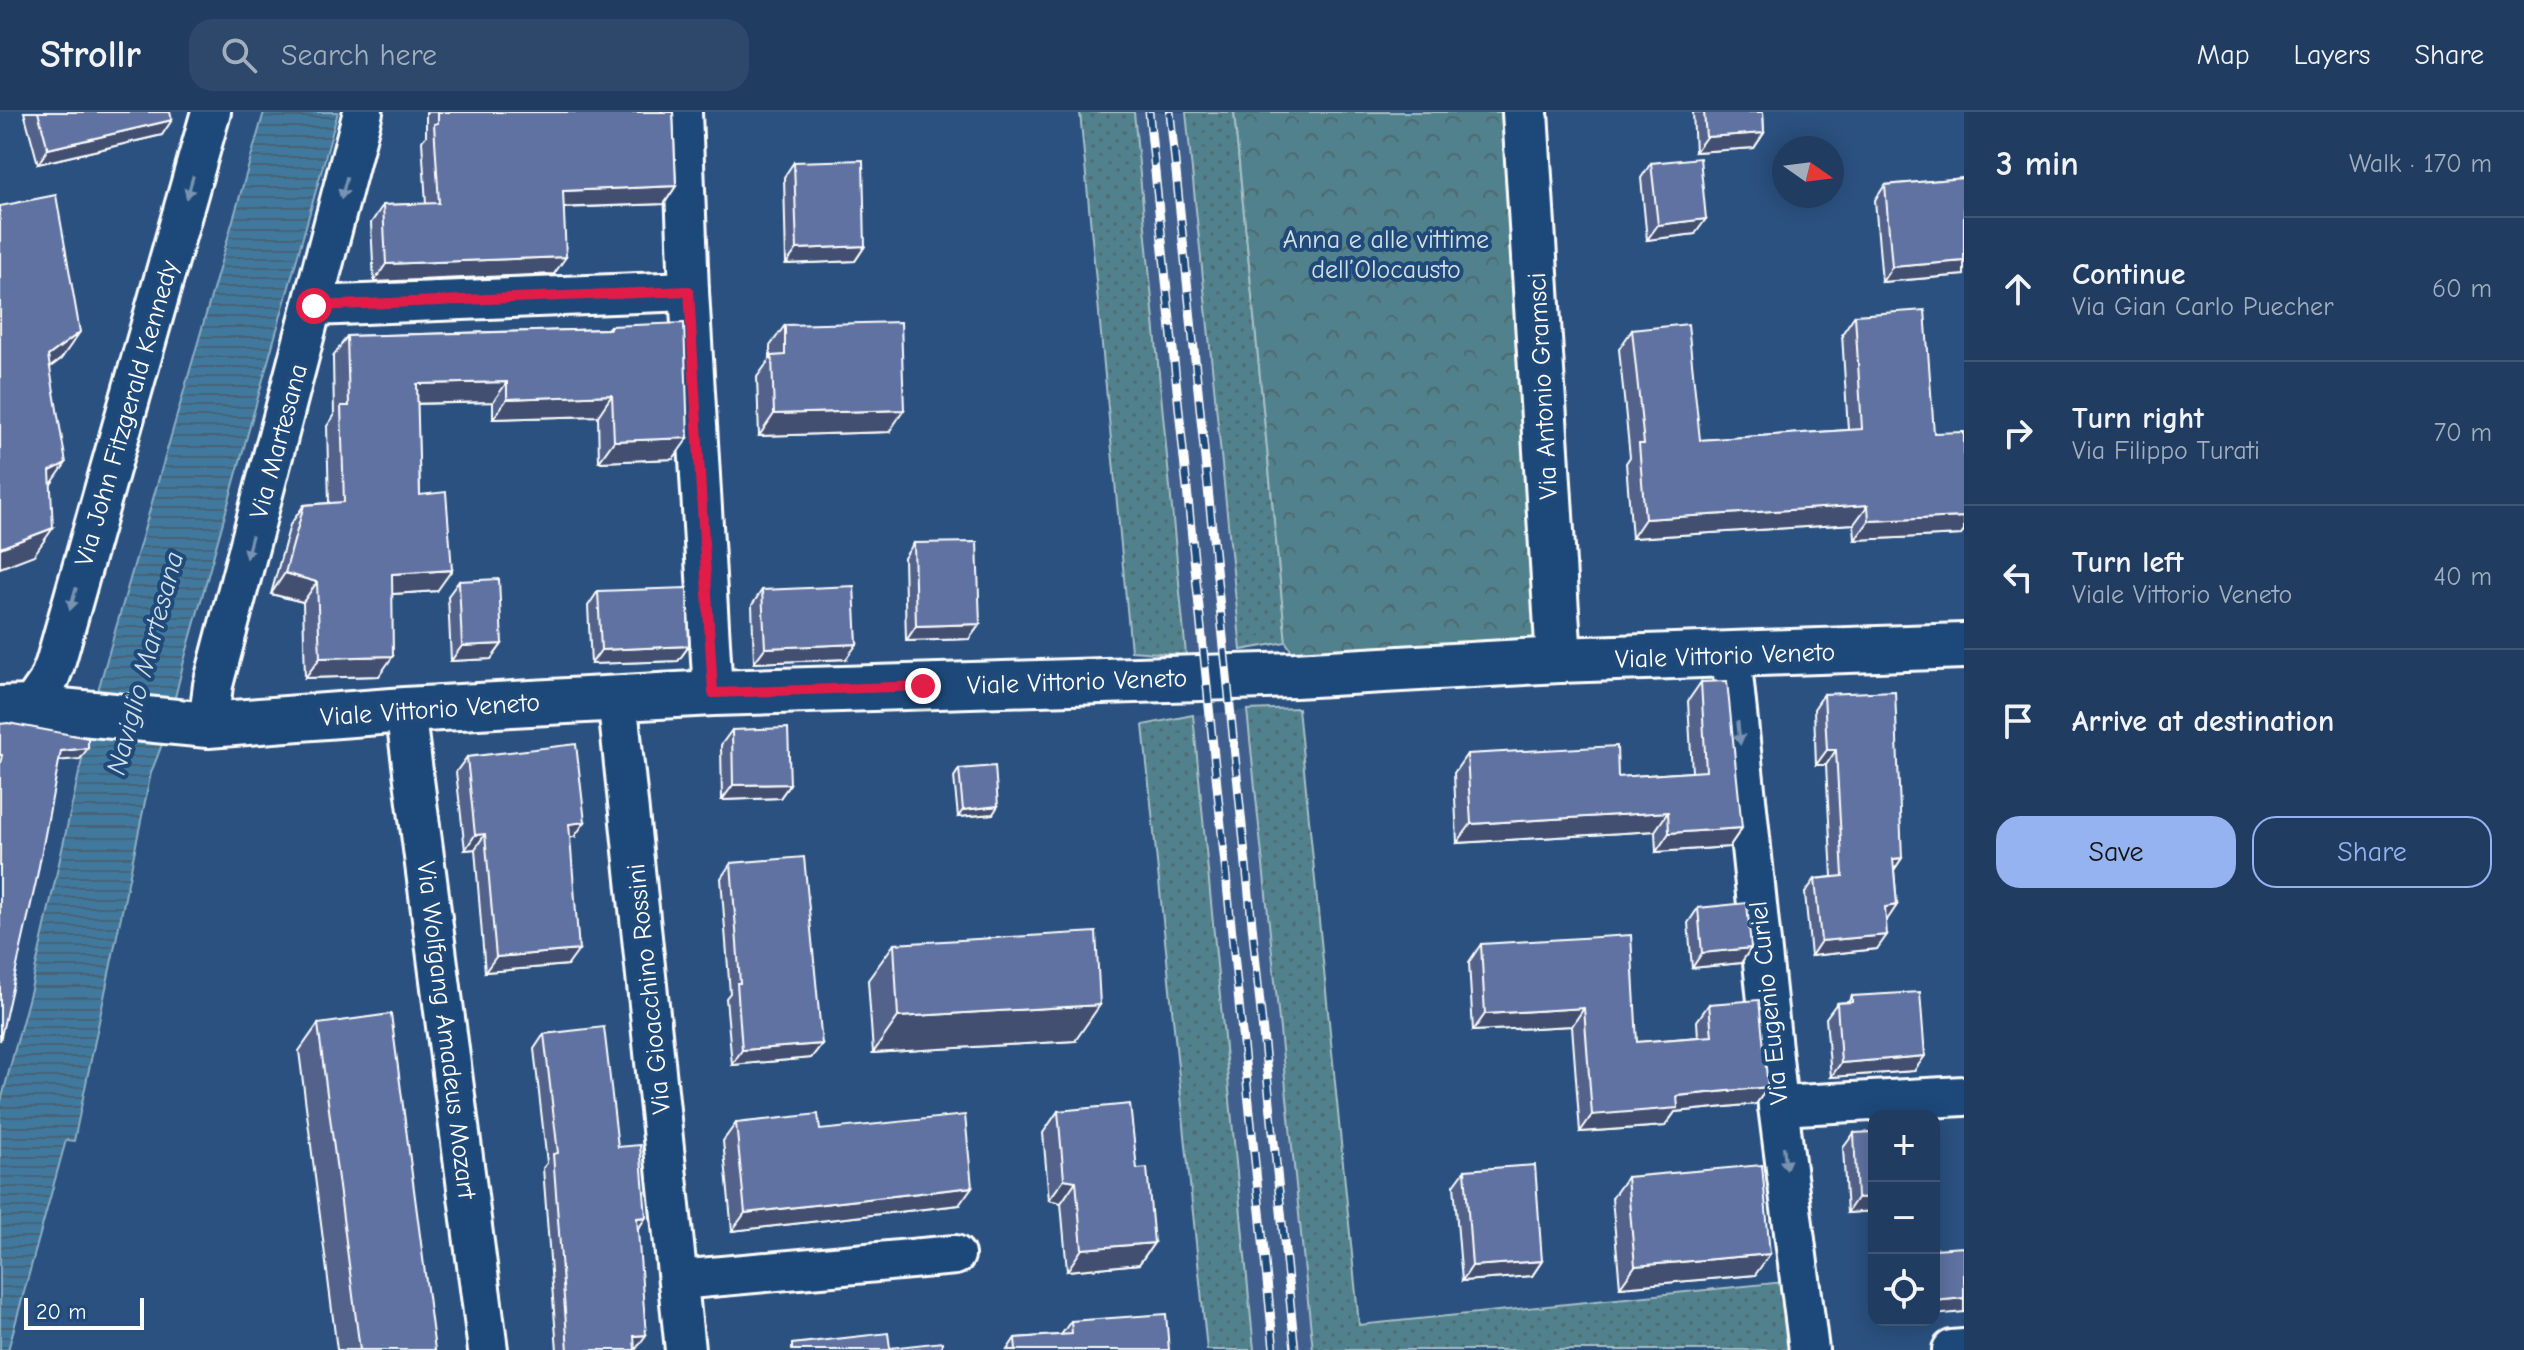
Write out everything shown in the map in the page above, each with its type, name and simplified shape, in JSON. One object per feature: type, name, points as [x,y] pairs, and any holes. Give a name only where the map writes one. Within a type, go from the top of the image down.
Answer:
[{"type":"street","name":"Via John Fitzgerald Kennedy","points":[[15,708],[48,682],[55,664],[211,112]]},
{"type":"street","name":"Via Martesana","points":[[189,723],[213,685],[363,112]]},
{"type":"street","points":[[682,112],[689,291],[713,693]]},
{"type":"street","name":"Via Antonio Gramsci","points":[[1525,112],[1559,660]]},
{"type":"street","points":[[314,306],[689,291]]},
{"type":"street","name":"Viale Vittorio Veneto","points":[[15,708],[189,723],[617,697],[1295,675],[1559,660],[1964,646]]},
{"type":"street","name":"Via Eugenio Curiel","points":[[1731,655],[1778,1106],[1809,1350]]},
{"type":"street","name":"Via Gioacchino Rossini","points":[[617,697],[685,1350]]},
{"type":"street","name":"Via Wolfgang Amadeus Mozart","points":[[405,710],[488,1350]]},
{"type":"street","points":[[1778,1106],[1964,1096]]},
{"type":"street","points":[[678,1280],[955,1255]]},
{"type":"street","points":[[1952,1350],[1964,1349]]},
{"type":"shaded area","points":[[1134,112],[1186,112],[1241,650],[1186,655]]},
{"type":"shaded area","points":[[1247,710],[1313,1350],[1254,1350],[1193,715]]},
{"type":"green space","points":[[1080,112],[1134,112],[1186,655],[1131,651]]},
{"type":"green space","points":[[1186,112],[1234,112],[1286,642],[1241,650]]},
{"type":"green space","name":"Anna e alle vittime dell’Olocausto","points":[[1234,112],[1514,112],[1548,654],[1297,660],[1286,642]]},
{"type":"green space","points":[[1298,708],[1359,1325],[1784,1282],[1794,1350],[1313,1350],[1247,710]]},
{"type":"green space","points":[[1193,715],[1254,1350],[1207,1350],[1143,725]]},
{"type":"water","name":"Naviglio Martesana","points":[[264,112],[338,112],[166,734],[151,773],[74,1141],[66,1140],[8,1350],[0,1350],[0,1105],[31,989],[95,701]]},
{"type":"building","points":[[38,112],[170,112],[172,120],[48,149]]},
{"type":"building","points":[[438,112],[673,112],[676,186],[563,191],[566,257],[386,264],[383,205],[439,203],[434,124],[438,123]]},
{"type":"building","points":[[1704,112],[1763,112],[1764,133],[1706,137]]},
{"type":"building","points":[[1700,158],[1706,219],[1658,225],[1651,163]]},
{"type":"building","points":[[863,160],[865,246],[797,249],[794,162]]},
{"type":"building","points":[[1964,178],[1964,261],[1892,267],[1885,185]]},
{"type":"building","points":[[56,195],[80,332],[48,356],[66,463],[50,471],[53,528],[0,548],[0,206]]},
{"type":"building","points":[[1925,310],[1934,433],[1964,432],[1964,517],[1869,521],[1868,505],[1645,519],[1639,444],[1644,444],[1632,330],[1688,324],[1700,440],[1862,429],[1855,315]]},
{"type":"building","points":[[901,322],[904,410],[774,414],[772,356],[785,355],[785,325]]},
{"type":"building","points":[[684,323],[688,438],[614,441],[612,395],[507,399],[507,382],[417,384],[420,495],[446,492],[452,570],[392,574],[393,656],[320,658],[317,582],[285,573],[304,505],[344,502],[341,406],[349,406],[347,336],[610,329],[610,326]]},
{"type":"building","points":[[977,542],[980,624],[916,626],[914,543]]},
{"type":"building","points":[[499,579],[502,644],[462,646],[459,581]]},
{"type":"building","points":[[854,586],[857,644],[765,648],[762,590]]},
{"type":"building","points":[[687,588],[689,646],[601,650],[598,591]]},
{"type":"building","points":[[1727,681],[1742,828],[1669,833],[1668,812],[1471,824],[1467,754],[1617,746],[1618,777],[1706,771],[1701,682]]},
{"type":"building","points":[[1895,691],[1902,858],[1893,859],[1897,905],[1885,907],[1887,935],[1821,941],[1815,879],[1843,876],[1836,750],[1827,750],[1824,694]]},
{"type":"building","points":[[0,724],[88,738],[88,748],[61,751],[36,882],[0,1041]]},
{"type":"building","points":[[788,728],[790,784],[733,785],[732,730]]},
{"type":"building","points":[[576,744],[585,822],[569,824],[579,950],[496,957],[485,834],[475,835],[467,757]]},
{"type":"building","points":[[995,766],[998,806],[963,810],[959,769]]},
{"type":"building","points":[[804,857],[822,1044],[742,1050],[731,863]]},
{"type":"building","points":[[1747,903],[1751,948],[1702,953],[1698,908]]},
{"type":"building","points":[[1096,932],[1100,1005],[898,1017],[894,944]]},
{"type":"building","points":[[1631,935],[1637,1042],[1712,1036],[1709,1004],[1759,1000],[1768,1087],[1677,1096],[1678,1108],[1592,1115],[1584,1008],[1485,1014],[1481,944]]},
{"type":"building","points":[[1920,992],[1925,1056],[1841,1063],[1837,1003],[1852,1002],[1852,996]]},
{"type":"building","points":[[391,1014],[435,1350],[360,1350],[318,1024]]},
{"type":"building","points":[[604,1027],[618,1147],[640,1145],[646,1217],[637,1218],[646,1335],[634,1336],[635,1350],[568,1350],[553,1154],[558,1153],[544,1034]]},
{"type":"building","points":[[1130,1104],[1137,1169],[1147,1168],[1154,1243],[1082,1249],[1076,1181],[1064,1179],[1058,1111]]},
{"type":"building","points":[[818,1114],[820,1130],[965,1115],[972,1187],[745,1213],[736,1123]]},
{"type":"building","points":[[1868,1132],[1868,1197],[1857,1198],[1854,1133]]},
{"type":"building","points":[[1535,1165],[1542,1261],[1472,1266],[1465,1170]]},
{"type":"building","points":[[1762,1165],[1770,1254],[1635,1266],[1627,1177]]},
{"type":"building","points":[[1964,1247],[1964,1298],[1940,1300],[1940,1249]]},
{"type":"building","points":[[1166,1314],[1169,1350],[1016,1350],[1015,1338],[1072,1334],[1071,1321]]},
{"type":"building","points":[[888,1333],[890,1348],[942,1342],[942,1350],[792,1350],[792,1344]]},
{"type":"railway","points":[[1149,112],[1274,1350]]},
{"type":"railway","points":[[1170,112],[1295,1350]]},
{"type":"route","points":[[314,306],[689,291],[713,693],[923,686]]}]
